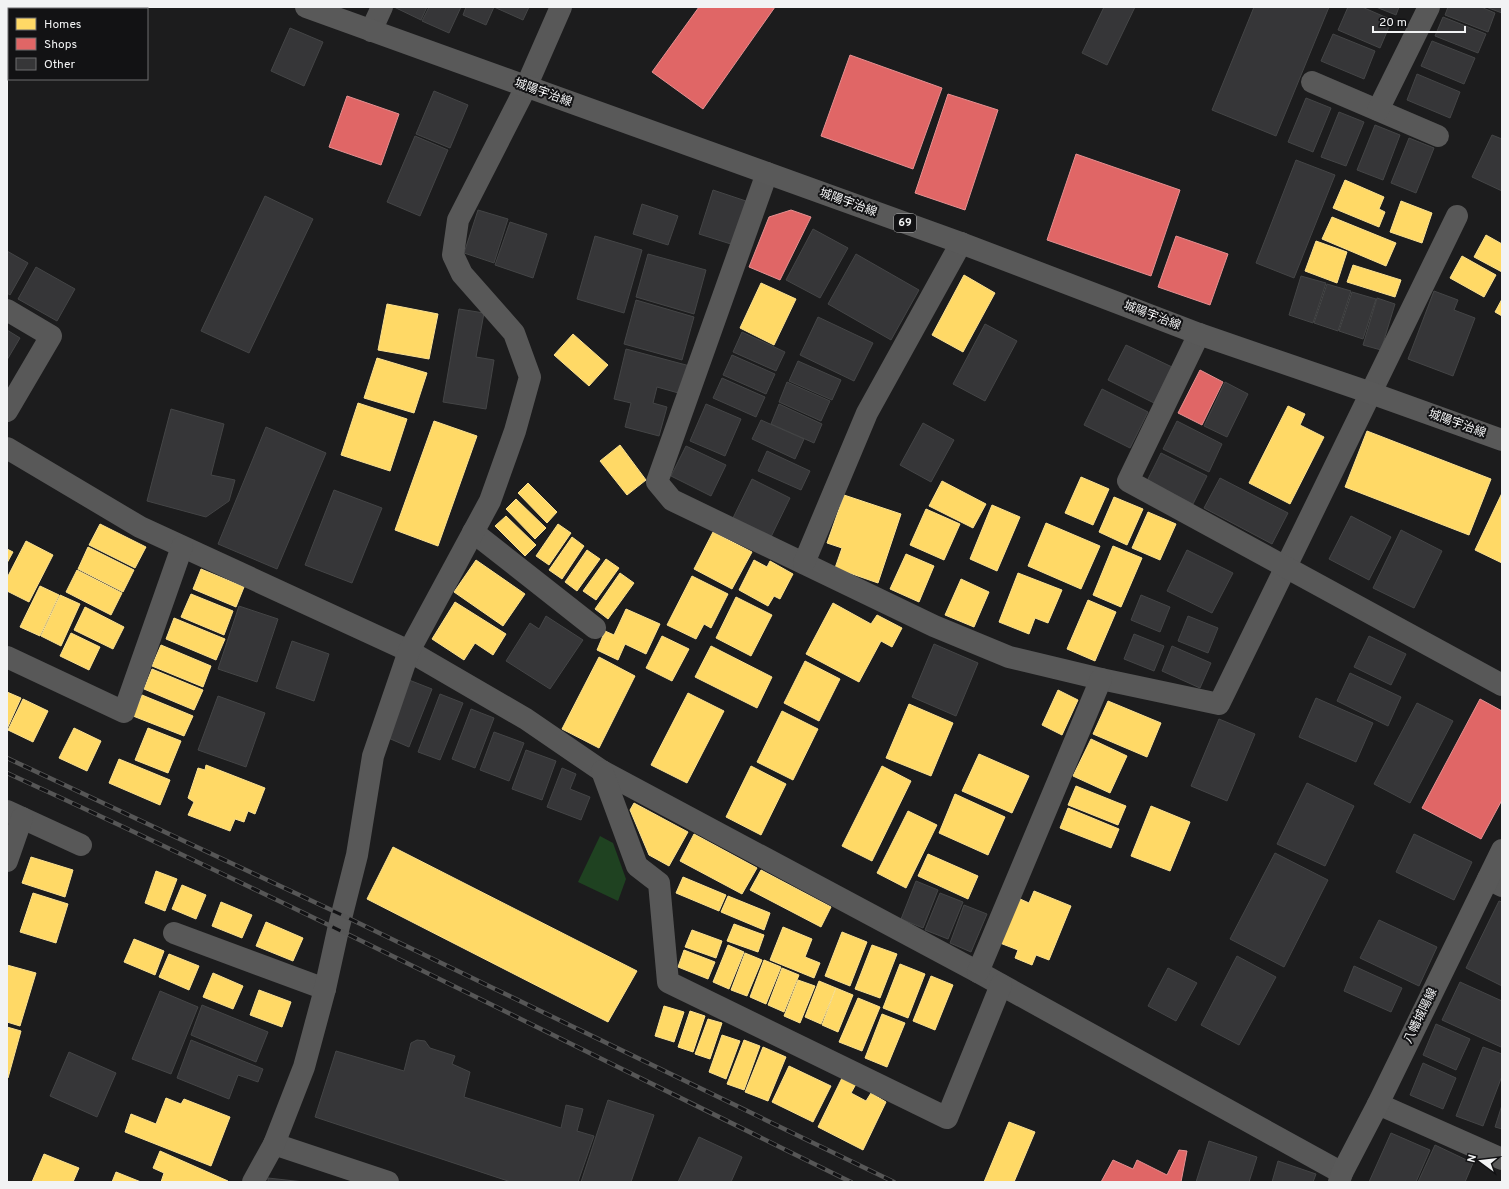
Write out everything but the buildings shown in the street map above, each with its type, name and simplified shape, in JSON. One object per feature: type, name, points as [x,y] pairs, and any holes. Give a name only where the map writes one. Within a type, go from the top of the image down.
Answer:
[{"type":"main road","name":"城陽宇治線","points":[[306,7],[961,243],[1199,334],[1502,440]]},
{"type":"main road","name":"八幡城陽線","points":[[1341,1177],[1495,882],[1502,850]]},
{"type":"street","points":[[371,31],[382,7]]},
{"type":"street","points":[[253,1182],[274,1144],[304,1067],[326,989],[338,930],[357,855],[373,756],[409,650],[490,501],[515,431],[530,377],[514,332],[462,274],[453,255],[458,220],[526,87],[561,7]]},
{"type":"street","points":[[1378,110],[1429,7]]},
{"type":"street","points":[[1312,82],[1438,136]]},
{"type":"street","points":[[767,173],[657,482],[672,500],[934,626],[1009,657],[1101,680],[1220,704],[1457,216]]},
{"type":"street","points":[[804,563],[867,413],[961,243]]},
{"type":"street","points":[[7,310],[51,336],[7,411]]},
{"type":"street","points":[[1199,334],[1128,481],[1502,685]]},
{"type":"street","points":[[7,448],[140,527],[409,650],[526,719],[602,770],[978,972],[1341,1177]]},
{"type":"street","points":[[473,532],[595,628]]},
{"type":"street","points":[[7,657],[124,712],[182,547]]},
{"type":"street","points":[[978,972],[1101,680]]},
{"type":"street","points":[[602,770],[637,866],[659,883],[668,982],[947,1118],[1001,985]]},
{"type":"street","points":[[7,861],[15,814],[81,845]]},
{"type":"street","points":[[174,933],[326,989]]},
{"type":"street","points":[[1378,1104],[1502,1158]]},
{"type":"street","points":[[274,1144],[388,1182]]},
{"type":"green space","points":[[600,836],[613,843],[626,879],[618,901],[578,882]]},
{"type":"railway","points":[[7,758],[342,915],[894,1182]]},
{"type":"railway","points":[[7,773],[325,923],[851,1182]]}]
